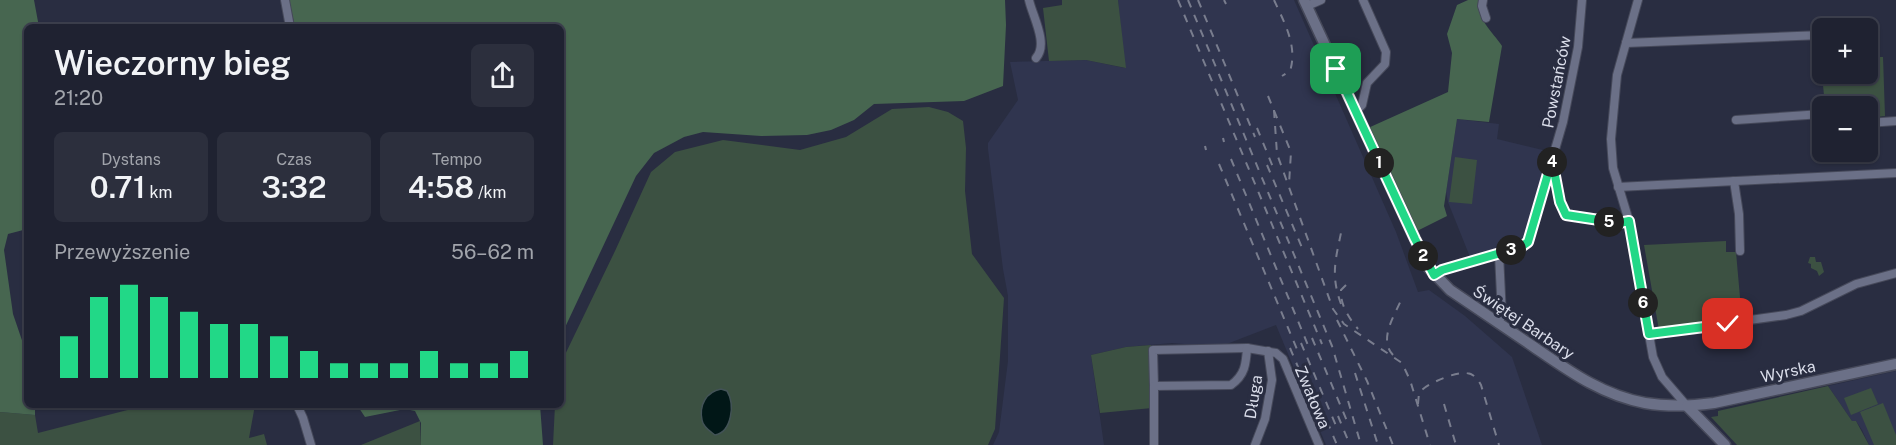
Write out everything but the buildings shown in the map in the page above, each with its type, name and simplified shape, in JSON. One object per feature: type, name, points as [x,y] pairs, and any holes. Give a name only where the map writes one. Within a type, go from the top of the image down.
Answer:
[{"type":"street","points":[[285,0],[289,24]]},
{"type":"street","points":[[1029,0],[1038,24],[1040,54],[1036,58]]},
{"type":"street","points":[[1306,3],[1322,0]]},
{"type":"street","points":[[1355,112],[1362,105],[1367,82],[1385,64],[1386,52],[1363,0]]},
{"type":"street","points":[[1483,0],[1482,6],[1486,18]]},
{"type":"street","name":"Powstańców","points":[[1434,275],[1442,270],[1521,247],[1528,242],[1574,74],[1582,0]]},
{"type":"street","points":[[1638,0],[1617,75],[1612,111],[1612,159],[1629,221],[1656,365],[1670,388],[1726,445]]},
{"type":"street","name":"Świętej Barbary","points":[[1306,3],[1355,112],[1434,275],[1450,290],[1500,319],[1576,375],[1599,388],[1624,398],[1687,406]]},
{"type":"street","points":[[1626,43],[1812,35]]},
{"type":"street","points":[[1736,120],[1812,115]]},
{"type":"street","points":[[1878,122],[1896,121]]},
{"type":"street","points":[[1552,160],[1560,202],[1566,215],[1619,223],[1629,221]]},
{"type":"street","points":[[1618,187],[1896,173]]},
{"type":"street","points":[[1734,181],[1739,214],[1740,251]]},
{"type":"street","points":[[1499,254],[1500,319]]},
{"type":"street","points":[[1649,334],[1786,315],[1801,311],[1856,284],[1896,273]]},
{"type":"street","points":[[1154,445],[1153,350],[1247,348],[1268,351]]},
{"type":"street","points":[[1154,386],[1231,385],[1241,377],[1244,371],[1247,348]]},
{"type":"street","name":"Długa","points":[[1255,445],[1265,419],[1272,380],[1268,351]]},
{"type":"street","name":"Zwałowa","points":[[1268,351],[1276,353],[1283,359],[1319,445]]},
{"type":"street","name":"Wyrska","points":[[1687,406],[1707,404],[1896,364]]},
{"type":"street","points":[[1665,405],[1671,394],[1670,388]]},
{"type":"street","points":[[1707,404],[1704,410],[1706,422],[1726,445]]},
{"type":"street","points":[[298,408],[311,445]]},
{"type":"shaded area","points":[[1118,0],[1294,0],[1396,232],[1418,292],[1429,290],[1465,316],[1512,357],[1542,445],[1326,445],[1276,325],[1219,347],[1172,343],[1126,347],[1091,355],[1104,445],[993,445],[999,432],[1008,361],[1008,296],[988,143],[1018,100],[1010,62],[1086,60],[1125,68]]},
{"type":"shaded area","points":[[1457,119],[1499,124],[1497,139],[1551,152],[1526,238],[1470,257],[1446,192]]},
{"type":"shaded area","points":[[1896,371],[1896,445],[1869,445],[1856,421],[1852,421],[1828,386]]},
{"type":"shaded area","points":[[721,389],[727,391],[731,410],[725,429],[715,435],[704,425],[701,414],[708,396]]},
{"type":"green space","points":[[0,0],[34,0],[38,24],[24,24],[24,230],[8,234],[4,250],[13,314],[24,346],[24,408],[35,408],[35,415],[0,412]]},
{"type":"green space","points":[[289,0],[1005,0],[1006,25],[1003,86],[964,101],[874,104],[854,120],[831,130],[807,135],[761,136],[703,132],[684,137],[654,153],[636,176],[564,330],[564,24],[294,24]]},
{"type":"green space","points":[[1062,0],[1118,0],[1126,68],[1086,60],[1049,61],[1043,8],[1062,5]]},
{"type":"green space","points":[[1468,0],[1480,0],[1482,19],[1502,46],[1489,122],[1457,119],[1444,206],[1447,216],[1417,231],[1368,128],[1448,92],[1452,53],[1447,34],[1457,5]]},
{"type":"green space","points":[[1878,57],[1883,57],[1885,116],[1878,117],[1878,96],[1824,96],[1823,85],[1878,84]]},
{"type":"green space","points":[[929,107],[948,112],[963,121],[966,148],[965,191],[972,254],[1004,298],[995,429],[988,445],[553,445],[555,408],[564,408],[564,357],[651,172],[675,152],[723,140],[800,150],[846,137],[892,109]]},
{"type":"green space","points":[[1455,157],[1477,160],[1472,204],[1449,202]]},
{"type":"green space","points":[[1726,241],[1726,252],[1736,252],[1742,320],[1659,330],[1644,245]]},
{"type":"green space","points":[[1810,257],[1815,257],[1816,262],[1821,262],[1824,272],[1819,276],[1808,263]]},
{"type":"green space","points":[[1151,345],[1152,408],[1100,413],[1091,355],[1126,347]]},
{"type":"green space","points":[[1828,386],[1852,421],[1856,421],[1869,445],[1737,445],[1711,417],[1718,416],[1718,411]]},
{"type":"green space","points":[[1871,388],[1878,404],[1851,415],[1844,398]]},
{"type":"green space","points":[[1883,403],[1896,435],[1896,445],[1874,445],[1860,412]]},
{"type":"green space","points":[[135,408],[254,408],[249,438],[264,434],[267,445],[0,445],[0,412],[35,415],[38,433]]},
{"type":"green space","points":[[359,408],[511,408],[512,410],[540,408],[543,445],[421,445],[421,423],[415,411],[405,409],[365,417]]},
{"type":"green space","points":[[420,421],[421,445],[361,445]]},
{"type":"railway","points":[[1178,0],[1322,344]]},
{"type":"railway","points":[[1188,0],[1332,346],[1361,445]]},
{"type":"railway","points":[[1198,0],[1255,137]]},
{"type":"railway","points":[[1224,0],[1226,4]]},
{"type":"railway","points":[[1274,0],[1289,34],[1292,52],[1290,71],[1282,76]]},
{"type":"railway","points":[[1268,96],[1291,152],[1289,184]]},
{"type":"railway","points":[[1274,110],[1277,154],[1333,309],[1344,324],[1402,363],[1410,380],[1430,445]]},
{"type":"railway","points":[[1257,128],[1275,172]]},
{"type":"railway","points":[[1223,138],[1224,142]]},
{"type":"railway","points":[[1205,146],[1206,150]]},
{"type":"railway","points":[[1231,159],[1310,350]]},
{"type":"railway","points":[[1219,164],[1299,354]]},
{"type":"railway","points":[[1267,165],[1303,250]]},
{"type":"railway","points":[[1341,304],[1335,275],[1342,228]]},
{"type":"railway","points":[[1346,285],[1341,290],[1342,301],[1348,316],[1358,329]]},
{"type":"railway","points":[[1393,355],[1389,349],[1387,334],[1402,298]]},
{"type":"railway","points":[[1337,320],[1367,381],[1393,445]]},
{"type":"railway","points":[[1312,338],[1347,421]]},
{"type":"railway","points":[[1301,343],[1337,428]]},
{"type":"railway","points":[[1290,348],[1325,431]]},
{"type":"railway","points":[[1355,373],[1378,445]]},
{"type":"railway","points":[[1418,404],[1419,393],[1422,389],[1456,374],[1472,374],[1481,385],[1499,445]]},
{"type":"railway","points":[[1444,404],[1456,445]]},
{"type":"railway","points":[[1338,416],[1350,445]]},
{"type":"railway","points":[[1327,421],[1337,445]]},
{"type":"route","points":[[1336,69],[1428,267],[1434,275],[1442,270],[1521,247],[1528,242],[1532,235],[1552,160],[1560,202],[1566,215],[1619,223],[1629,221],[1649,334],[1728,324]]}]
